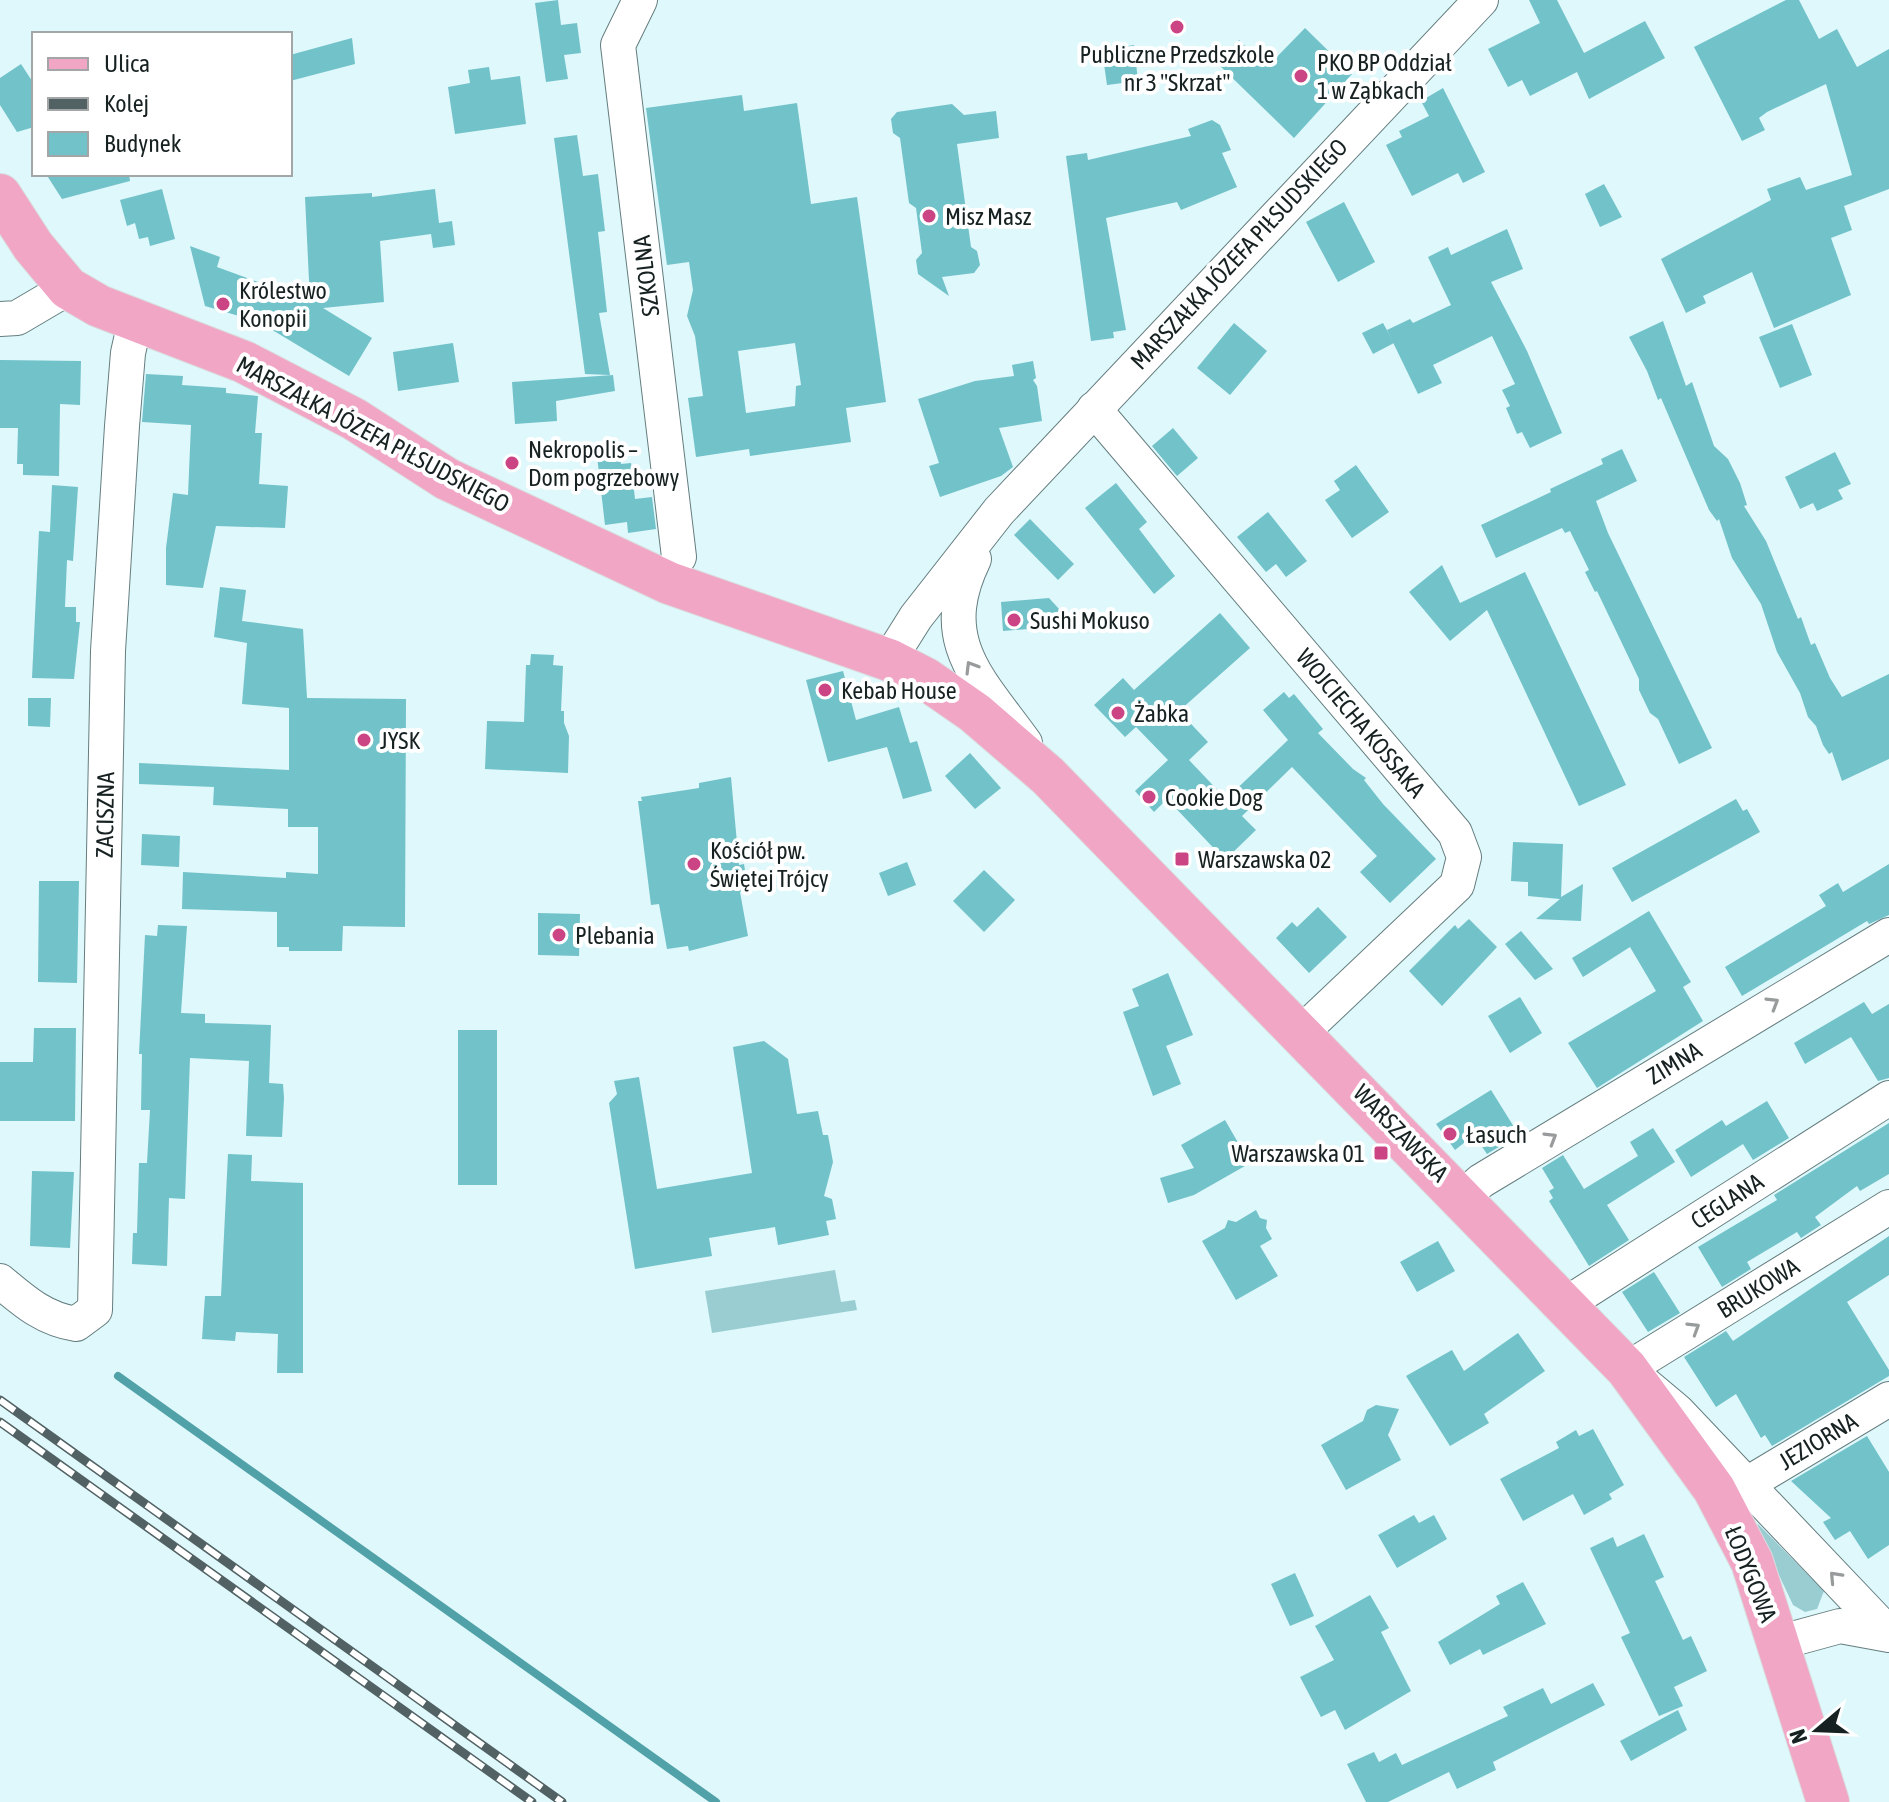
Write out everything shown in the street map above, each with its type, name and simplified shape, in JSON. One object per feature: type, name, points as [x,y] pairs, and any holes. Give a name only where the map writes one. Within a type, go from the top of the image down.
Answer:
[{"type":"main road","points":[[0,195],[33,246],[68,288]]},
{"type":"main road","name":"MARSZAŁKA JÓZEFA PIŁSUDSKIEGO","points":[[68,288],[135,322],[244,362],[354,419],[447,479],[669,583],[889,660]]},
{"type":"main road","name":"WARSZAWSKA","points":[[889,660],[926,679],[975,713],[1048,776],[1302,1032],[1627,1369]]},
{"type":"main road","name":"ŁODYGOWA","points":[[1627,1369],[1714,1489],[1752,1562],[1828,1802]]},
{"type":"street","name":"SZKOLNA","points":[[640,0],[618,45],[679,557]]},
{"type":"street","name":"MARSZAŁKA JÓZEFA PIŁSUDSKIEGO","points":[[889,660],[916,617],[999,511],[1481,0]]},
{"type":"street","points":[[0,319],[17,318],[68,288]]},
{"type":"street","name":"ZACISZNA","points":[[0,1281],[39,1313],[56,1321],[76,1324],[95,1310],[109,636],[123,411],[128,353],[135,322]]},
{"type":"street","name":"WOJCIECHA KOSSAKA","points":[[1094,409],[1455,833],[1464,857],[1457,885],[1302,1032]]},
{"type":"street","name":"MARSZAŁKA JÓZEFA PIŁSUDSKIEGO","points":[[999,511],[961,592],[957,612],[959,636],[967,662],[1048,776]]},
{"type":"street","name":"ZIMNA","points":[[1463,1197],[1494,1173],[1889,935]]},
{"type":"street","name":"CEGLANA","points":[[1566,1304],[1889,1098]]},
{"type":"street","name":"BRUKOWA","points":[[1627,1369],[1889,1207]]},
{"type":"street","name":"WARSZAWSKA","points":[[1627,1369],[1677,1411],[1889,1634]]},
{"type":"street","name":"JEZIORNA","points":[[1747,1484],[1889,1399]]},
{"type":"street","points":[[1778,1643],[1840,1626],[1889,1634]]},
{"type":"shaded area","points":[[835,1270],[841,1302],[855,1300],[857,1310],[712,1333],[705,1291]]},
{"type":"shaded area","points":[[1758,1524],[1824,1591],[1817,1609],[1805,1612],[1793,1605],[1756,1526]]},
{"type":"building","points":[[558,0],[561,25],[577,23],[581,53],[564,55],[568,79],[546,82],[535,3]]},
{"type":"building","points":[[1529,0],[1557,0],[1584,53],[1645,21],[1665,58],[1589,99],[1577,72],[1530,96],[1522,80],[1508,87],[1488,49],[1540,23]]},
{"type":"building","points":[[1786,0],[1799,0],[1819,39],[1837,29],[1857,67],[1889,49],[1889,189],[1844,206],[1852,230],[1831,238],[1851,295],[1774,328],[1752,272],[1703,296],[1706,303],[1686,313],[1661,259],[1771,200],[1767,189],[1800,177],[1806,190],[1852,175],[1826,84],[1767,112],[1759,118],[1765,130],[1742,141],[1694,47]]},
{"type":"building","points":[[1305,28],[1352,74],[1294,138],[1217,63],[1239,40],[1267,67]]},
{"type":"building","points":[[352,38],[355,64],[292,80],[292,54]]},
{"type":"building","points":[[1134,45],[1138,81],[1107,85],[1102,50]]},
{"type":"building","points":[[21,64],[32,81],[32,128],[17,132],[0,105],[0,78]]},
{"type":"building","points":[[489,67],[491,80],[520,76],[526,124],[455,134],[448,87],[470,83],[468,70]]},
{"type":"building","points":[[1443,88],[1485,172],[1463,183],[1458,173],[1412,196],[1386,145],[1402,137],[1399,131],[1429,116],[1421,101]]},
{"type":"building","points":[[742,95],[744,111],[797,103],[811,204],[857,197],[886,402],[846,408],[851,442],[750,456],[749,449],[696,457],[688,398],[703,396],[695,336],[687,316],[693,290],[689,262],[667,265],[646,108]],"holes":[[[795,343],[801,385],[796,386],[795,406],[746,413],[738,351]]]},
{"type":"building","points":[[952,104],[964,115],[996,111],[999,138],[957,144],[971,247],[977,251],[980,265],[974,273],[942,277],[949,296],[918,274],[916,260],[922,253],[916,208],[909,203],[900,138],[893,133],[891,119],[897,112]]},
{"type":"building","points":[[1212,120],[1220,125],[1231,150],[1222,153],[1237,187],[1181,210],[1177,202],[1106,218],[1126,330],[1113,332],[1114,338],[1091,341],[1066,156],[1087,153],[1088,160],[1191,136],[1188,129]]},
{"type":"building","points":[[577,135],[583,176],[598,174],[605,231],[598,232],[607,312],[599,313],[610,375],[585,374],[554,138]]},
{"type":"building","points":[[47,176],[129,176],[130,181],[62,199]]},
{"type":"building","points":[[1604,184],[1622,217],[1600,227],[1585,194]]},
{"type":"building","points":[[162,189],[175,239],[150,246],[148,237],[139,239],[135,223],[127,226],[120,200]]},
{"type":"building","points":[[435,189],[439,223],[452,221],[455,245],[433,248],[431,234],[380,241],[384,302],[323,308],[372,338],[349,376],[259,322],[205,306],[190,246],[220,257],[217,267],[310,301],[305,197],[372,193],[372,197]]},
{"type":"building","points":[[1344,202],[1375,262],[1338,282],[1306,222]]},
{"type":"building","points":[[1507,229],[1523,269],[1491,282],[1527,351],[1562,433],[1530,448],[1522,432],[1517,434],[1506,408],[1510,406],[1502,390],[1515,384],[1492,336],[1433,365],[1442,383],[1418,394],[1387,330],[1410,319],[1413,323],[1451,305],[1428,257],[1448,247],[1451,255]]},
{"type":"building","points":[[1663,321],[1686,386],[1692,382],[1714,446],[1728,459],[1740,483],[1747,505],[1744,506],[1766,541],[1798,619],[1801,617],[1811,645],[1815,643],[1842,697],[1889,674],[1889,759],[1842,781],[1832,752],[1829,754],[1823,745],[1800,693],[1777,652],[1761,604],[1732,558],[1719,519],[1717,521],[1709,510],[1661,398],[1658,400],[1629,337]]},
{"type":"building","points":[[1234,323],[1267,351],[1230,395],[1197,368]]},
{"type":"building","points":[[1383,323],[1394,343],[1373,354],[1362,333]]},
{"type":"building","points":[[1792,324],[1812,375],[1780,388],[1759,337]]},
{"type":"building","points":[[453,343],[459,382],[398,391],[393,352]]},
{"type":"building","points":[[0,360],[81,361],[80,405],[60,404],[59,476],[23,475],[23,464],[17,464],[18,428],[0,428]]},
{"type":"building","points":[[1033,361],[1036,378],[1033,380],[1037,386],[1042,421],[999,428],[1013,467],[1001,476],[940,497],[929,466],[939,463],[918,399],[975,381],[1014,376],[1012,365]]},
{"type":"building","points":[[146,374],[183,376],[182,385],[226,388],[226,393],[258,396],[255,433],[262,433],[259,484],[288,486],[285,528],[216,526],[203,588],[166,585],[166,548],[173,493],[188,495],[191,425],[142,422]]},
{"type":"building","points":[[613,375],[615,391],[556,401],[557,421],[515,424],[512,382]]},
{"type":"building","points":[[1173,428],[1198,458],[1177,476],[1152,446]]},
{"type":"building","points":[[1622,449],[1637,481],[1596,501],[1608,533],[1712,748],[1679,764],[1658,719],[1650,713],[1639,690],[1639,679],[1585,572],[1589,570],[1570,531],[1565,533],[1562,528],[1496,558],[1481,525],[1603,464],[1601,459]]},
{"type":"building","points":[[1835,452],[1851,484],[1838,490],[1843,499],[1817,511],[1813,503],[1800,509],[1785,477]]},
{"type":"building","points":[[620,454],[621,464],[631,463],[635,499],[652,497],[656,529],[628,533],[627,522],[605,525],[597,456]]},
{"type":"building","points":[[1356,465],[1389,512],[1352,538],[1325,500],[1340,490],[1334,481]]},
{"type":"building","points":[[1116,483],[1147,522],[1139,529],[1175,576],[1154,594],[1085,508]]},
{"type":"building","points":[[52,485],[78,487],[73,561],[67,560],[65,607],[76,607],[76,622],[80,622],[74,679],[32,678],[39,531],[50,532]]},
{"type":"building","points":[[1268,512],[1307,561],[1286,577],[1276,564],[1266,572],[1237,537]]},
{"type":"building","points":[[1030,519],[1074,564],[1058,580],[1014,535]]},
{"type":"building","points":[[1442,565],[1460,603],[1525,572],[1626,785],[1579,806],[1487,610],[1450,641],[1409,592]]},
{"type":"building","points":[[220,587],[246,590],[242,621],[303,629],[307,698],[406,699],[405,927],[343,926],[342,951],[289,951],[289,947],[277,947],[277,912],[182,909],[183,872],[286,878],[286,872],[318,874],[318,827],[288,827],[288,809],[213,805],[214,787],[139,784],[139,763],[289,770],[289,708],[242,704],[247,643],[214,637]]},
{"type":"building","points":[[1049,598],[1060,610],[1041,628],[1003,631],[1001,602]]},
{"type":"building","points":[[1220,613],[1250,648],[1179,711],[1208,742],[1189,760],[1226,799],[1288,740],[1263,710],[1284,692],[1289,698],[1294,694],[1323,729],[1318,733],[1366,778],[1364,780],[1383,804],[1436,859],[1390,903],[1360,872],[1377,856],[1292,767],[1242,816],[1256,830],[1225,860],[1167,799],[1154,812],[1135,791],[1168,760],[1136,727],[1125,737],[1094,705],[1123,678],[1134,690]]},
{"type":"building","points":[[531,654],[554,655],[553,665],[563,666],[561,711],[564,711],[569,736],[568,773],[485,769],[487,721],[524,722],[526,665],[530,665]]},
{"type":"building","points":[[843,671],[856,720],[899,707],[910,743],[917,741],[932,791],[903,799],[887,747],[828,762],[806,680]]},
{"type":"building","points":[[28,698],[51,698],[50,727],[28,726]]},
{"type":"building","points":[[970,753],[1001,788],[975,809],[945,776]]},
{"type":"building","name":"Kościół pw. Świętej Trójcy","points":[[731,777],[739,865],[744,864],[748,890],[740,892],[748,936],[689,951],[688,946],[667,949],[659,904],[651,905],[638,801],[642,801],[641,797],[699,788],[699,783]]},
{"type":"building","points":[[1736,799],[1743,811],[1747,809],[1760,832],[1632,902],[1612,868]]},
{"type":"building","points":[[142,834],[180,836],[179,867],[141,865]]},
{"type":"building","points":[[1513,842],[1563,844],[1561,897],[1583,884],[1581,921],[1536,919],[1560,899],[1528,896],[1528,882],[1511,881]]},
{"type":"building","points":[[907,862],[916,885],[888,896],[879,873]]},
{"type":"building","points":[[1889,864],[1889,915],[1869,924],[1867,921],[1742,996],[1725,967],[1826,906],[1819,895],[1838,883],[1843,892]]},
{"type":"building","points":[[984,870],[1015,900],[984,932],[953,901]]},
{"type":"building","points":[[39,881],[79,881],[77,983],[38,982]]},
{"type":"building","points":[[1318,907],[1347,937],[1309,973],[1276,938],[1292,922],[1297,927]]},
{"type":"building","points":[[1649,911],[1691,982],[1683,987],[1703,1021],[1597,1088],[1568,1043],[1656,991],[1630,947],[1583,977],[1572,958]]},
{"type":"building","name":"Plebania","points":[[538,913],[580,914],[579,956],[538,955]]},
{"type":"building","points":[[1469,919],[1497,947],[1442,1006],[1409,971],[1455,925],[1458,929]]},
{"type":"building","points":[[158,925],[187,926],[181,1013],[205,1014],[205,1023],[271,1025],[269,1083],[283,1084],[284,1098],[282,1137],[246,1136],[249,1061],[190,1058],[185,1199],[169,1198],[167,1266],[132,1264],[133,1233],[137,1233],[139,1163],[147,1163],[150,1110],[141,1110],[142,1054],[139,1054],[145,935],[157,936]]},
{"type":"building","points":[[1521,931],[1553,969],[1535,980],[1505,944]]},
{"type":"building","points":[[1168,973],[1193,1035],[1166,1046],[1181,1084],[1153,1096],[1123,1012],[1139,1006],[1132,989]]},
{"type":"building","points":[[1520,997],[1542,1033],[1510,1053],[1488,1016]]},
{"type":"building","points":[[1864,1002],[1872,1014],[1889,1004],[1889,1078],[1878,1081],[1851,1037],[1805,1064],[1794,1043]]},
{"type":"building","points":[[34,1028],[76,1028],[75,1121],[0,1121],[0,1062],[33,1062]]},
{"type":"building","points":[[458,1030],[497,1030],[497,1185],[458,1185]]},
{"type":"building","points":[[764,1041],[788,1059],[797,1114],[818,1111],[823,1135],[828,1135],[833,1162],[824,1196],[832,1199],[836,1219],[826,1221],[829,1235],[778,1245],[775,1227],[709,1238],[712,1256],[635,1269],[609,1103],[617,1094],[614,1081],[639,1077],[657,1189],[752,1173],[733,1047]]},
{"type":"building","points":[[1491,1090],[1519,1135],[1487,1154],[1474,1135],[1455,1150],[1436,1124]]},
{"type":"building","points":[[1767,1101],[1789,1138],[1753,1160],[1743,1144],[1691,1177],[1675,1150],[1722,1120],[1726,1126]]},
{"type":"building","points":[[1225,1120],[1244,1153],[1255,1150],[1259,1158],[1194,1195],[1168,1203],[1160,1178],[1194,1168],[1181,1145]]},
{"type":"building","points":[[1889,1123],[1889,1174],[1860,1191],[1857,1186],[1815,1217],[1821,1225],[1801,1238],[1797,1232],[1747,1262],[1751,1269],[1722,1287],[1698,1247],[1777,1200],[1774,1195]]},
{"type":"building","points":[[1653,1128],[1675,1162],[1607,1205],[1629,1240],[1589,1266],[1549,1201],[1553,1198],[1549,1191],[1554,1188],[1542,1168],[1563,1155],[1584,1189],[1638,1156],[1630,1142]]},
{"type":"building","points":[[228,1154],[252,1155],[251,1181],[303,1183],[303,1373],[277,1373],[278,1334],[236,1332],[235,1341],[202,1339],[205,1296],[221,1296]]},
{"type":"building","points":[[32,1171],[74,1172],[70,1248],[30,1246]]},
{"type":"building","points":[[1256,1210],[1260,1218],[1267,1220],[1266,1228],[1272,1239],[1260,1246],[1278,1276],[1236,1300],[1202,1241],[1225,1228],[1228,1220],[1236,1222]]},
{"type":"building","points":[[1889,1236],[1889,1275],[1847,1302],[1889,1370],[1889,1376],[1772,1446],[1765,1435],[1761,1438],[1736,1394],[1716,1407],[1684,1357],[1726,1331],[1733,1341]]},
{"type":"building","points":[[1438,1241],[1455,1271],[1417,1292],[1400,1262]]},
{"type":"building","points":[[1654,1272],[1680,1313],[1648,1332],[1622,1292]]},
{"type":"building","points":[[1518,1333],[1545,1371],[1484,1414],[1489,1423],[1450,1446],[1406,1376],[1452,1350],[1464,1371]]},
{"type":"building","points":[[1376,1405],[1399,1409],[1388,1435],[1401,1460],[1346,1490],[1321,1445],[1363,1421],[1367,1410]]},
{"type":"building","points":[[1593,1429],[1624,1485],[1609,1494],[1612,1499],[1584,1515],[1573,1494],[1523,1521],[1500,1479],[1559,1448],[1556,1442],[1576,1430],[1579,1436]]},
{"type":"building","points":[[1867,1436],[1889,1472],[1889,1545],[1868,1559],[1850,1531],[1835,1540],[1823,1522],[1831,1518],[1791,1481]]},
{"type":"building","points":[[1414,1515],[1419,1523],[1434,1515],[1447,1539],[1397,1568],[1378,1535]]},
{"type":"building","points":[[1644,1534],[1664,1577],[1655,1581],[1683,1640],[1691,1636],[1707,1671],[1674,1687],[1683,1706],[1659,1716],[1621,1637],[1630,1633],[1590,1548],[1613,1537],[1617,1547]]},
{"type":"building","points":[[1295,1573],[1314,1616],[1290,1626],[1271,1584]]},
{"type":"building","points":[[1523,1582],[1546,1624],[1483,1655],[1480,1649],[1450,1665],[1438,1642],[1500,1604],[1496,1596]]},
{"type":"building","points":[[1370,1595],[1389,1628],[1381,1632],[1411,1691],[1345,1730],[1335,1710],[1321,1717],[1300,1677],[1334,1660],[1315,1626]]},
{"type":"building","points":[[1593,1683],[1605,1705],[1493,1762],[1496,1770],[1457,1789],[1449,1772],[1388,1802],[1366,1802],[1347,1764],[1374,1752],[1379,1762],[1396,1753],[1402,1765],[1508,1716],[1503,1707],[1543,1688],[1551,1704]]},
{"type":"building","points":[[1678,1710],[1687,1730],[1631,1761],[1620,1741]]},
{"type":"waterway","points":[[118,1376],[716,1802]]},
{"type":"railway","points":[[0,1400],[562,1802]]},
{"type":"railway","points":[[0,1422],[532,1802]]},
{"type":"place","name":"Publiczne Przedszkole nr 3 \"Skrzat\"","points":[[1177,27]]},
{"type":"place","name":"PKO BP Oddział 1 w Ząbkach","points":[[1301,76]]},
{"type":"place","name":"Misz Masz","points":[[929,216]]},
{"type":"place","name":"Królestwo Konopii","points":[[223,304]]},
{"type":"place","name":"Nekropolis – Dom pogrzebowy","points":[[512,463]]},
{"type":"place","name":"Sushi Mokuso","points":[[1014,620]]},
{"type":"place","name":"Kebab House","points":[[825,690]]},
{"type":"place","name":"Żabka","points":[[1118,713]]},
{"type":"place","name":"JYSK","points":[[364,740]]},
{"type":"place","name":"Cookie Dog","points":[[1149,797]]},
{"type":"place","name":"Warszawska 02","points":[[1182,859]]},
{"type":"place","name":"Kościół pw. Świętej Trójcy","points":[[694,864]]},
{"type":"place","name":"Plebania","points":[[559,935]]},
{"type":"place","name":"Łasuch","points":[[1450,1134]]},
{"type":"place","name":"Warszawska 01","points":[[1381,1153]]}]
